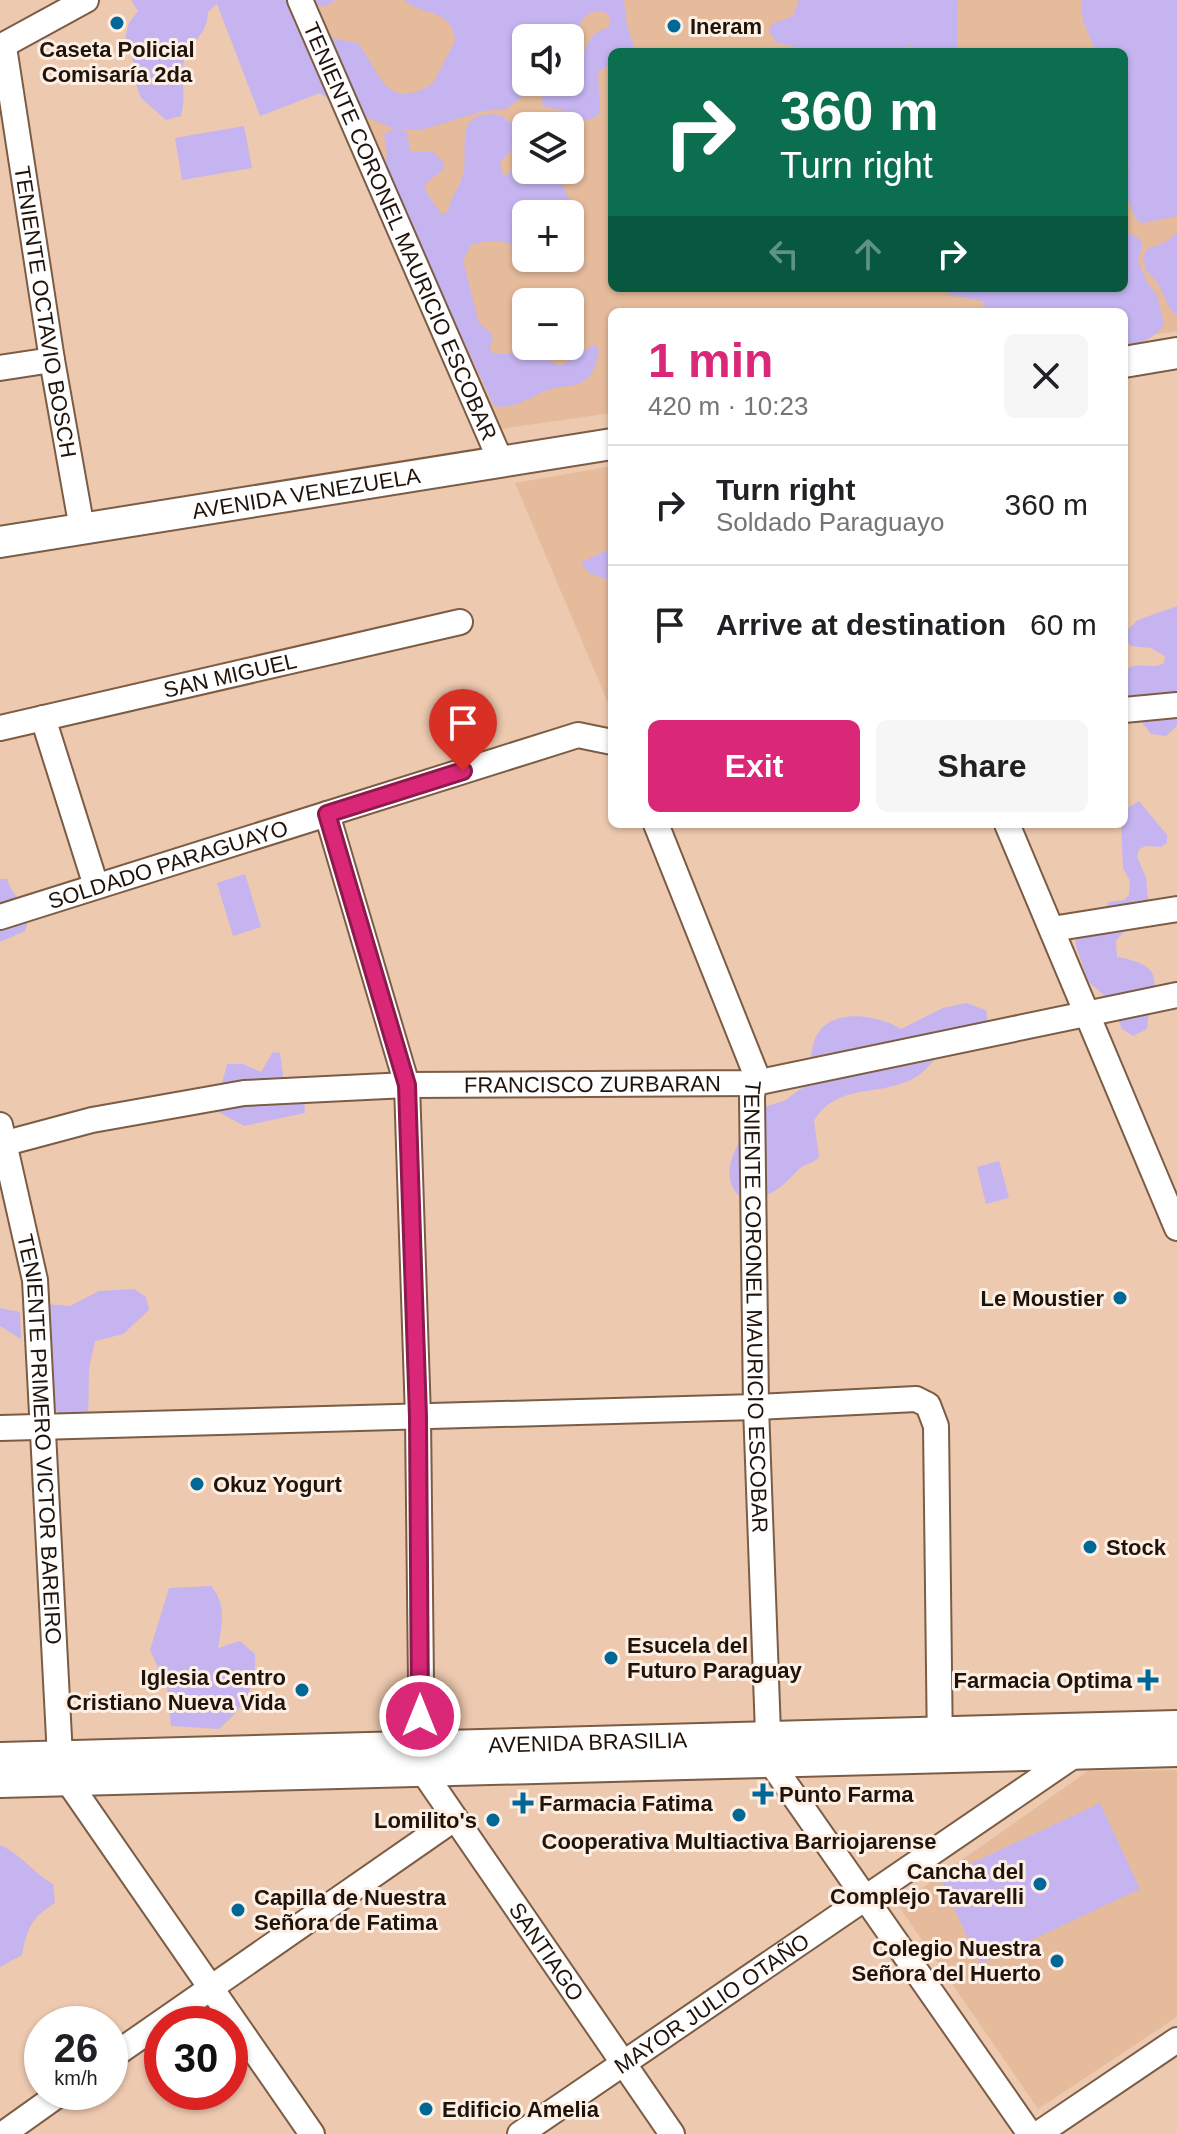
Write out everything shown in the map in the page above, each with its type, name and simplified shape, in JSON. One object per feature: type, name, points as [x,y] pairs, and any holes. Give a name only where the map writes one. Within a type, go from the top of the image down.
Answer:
[{"type":"main road","points":[[1128,361],[1177,353]]},
{"type":"main road","name":"AVENIDA VENEZUELA","points":[[0,542],[608,445]]},
{"type":"main road","name":"AVENIDA BRASILIA","points":[[0,1758],[63,1768],[769,1749],[1082,1740],[1177,1726]]},
{"type":"main road","name":"AVENIDA BRASILIA","points":[[1082,1740],[1177,1751]]},
{"type":"main road","name":"AVENIDA BRASILIA","points":[[0,1782],[63,1768]]},
{"type":"street","points":[[2,47],[86,0]]},
{"type":"street","name":"TENIENTE CORONEL MAURICIO ESCOBAR","points":[[300,0],[501,462]]},
{"type":"street","name":"TENIENTE OCTAVIO BOSCH","points":[[2,47],[82,529]]},
{"type":"street","points":[[0,368],[52,360]]},
{"type":"street","name":"SAN MIGUEL","points":[[0,728],[460,622]]},
{"type":"street","points":[[1128,710],[1177,705]]},
{"type":"street","points":[[43,718],[96,886]]},
{"type":"street","name":"SOLDADO PARAGUAYO","points":[[0,917],[578,735],[608,741]]},
{"type":"street","points":[[327,814],[407,1085],[418,1417],[421,1758]]},
{"type":"street","name":"TENIENTE CORONEL MAURICIO ESCOBAR","points":[[658,828],[754,1068],[756,1407],[769,1749]]},
{"type":"street","points":[[1009,828],[1177,1228]]},
{"type":"street","points":[[1052,929],[1177,909]]},
{"type":"street","name":"FRANCISCO ZURBARAN","points":[[3,1134],[213,1096],[407,1085],[755,1083],[1177,995]]},
{"type":"street","name":"TENIENTE PRIMERO VICTOR BAREIRO","points":[[3,1134],[35,1280],[63,1768]]},
{"type":"street","points":[[0,1428],[923,1401],[931,1409],[936,1426],[940,1744]]},
{"type":"street","name":"MAYOR JULIO OTAÑO","points":[[520,2134],[866,1896],[1082,1740]]},
{"type":"street","points":[[769,1749],[1030,2134]]},
{"type":"street","name":"SANTIAGO","points":[[421,1758],[454,1819],[672,2134]]},
{"type":"street","points":[[63,1768],[312,2134]]},
{"type":"street","points":[[128,2045],[454,1819]]},
{"type":"street","points":[[1038,2134],[1177,2040]]},
{"type":"street","points":[[3,2134],[37,2110]]},
{"type":"shaded area","points":[[131,0],[336,0],[326,6],[290,7],[303,41],[327,37],[358,43],[386,85],[405,94],[433,83],[455,41],[453,30],[443,18],[404,0],[624,0],[627,26],[635,48],[608,48],[608,65],[598,73],[600,113],[595,118],[584,120],[584,112],[567,112],[543,106],[541,99],[544,96],[584,96],[586,50],[596,33],[609,28],[610,16],[602,12],[589,14],[581,24],[512,24],[512,96],[523,96],[506,109],[483,111],[421,130],[399,129],[407,132],[410,151],[433,152],[444,162],[444,169],[426,183],[425,190],[442,215],[448,211],[463,175],[466,129],[476,117],[486,114],[501,115],[512,124],[512,149],[500,162],[503,176],[510,173],[512,164],[512,184],[562,184],[570,200],[512,200],[512,246],[501,241],[471,245],[463,260],[479,323],[491,333],[493,341],[489,347],[493,353],[512,353],[512,360],[548,360],[560,366],[570,360],[584,360],[584,351],[595,344],[599,351],[591,375],[578,384],[543,392],[513,405],[494,406],[384,169],[387,154],[384,135],[394,128],[320,93],[260,116],[217,4],[208,12],[202,33],[185,57],[181,116],[166,120],[141,98],[125,38],[129,23],[138,11]]},
{"type":"shaded area","points":[[312,0],[1177,0],[1177,331],[1128,338],[1128,308],[608,308],[608,414],[493,430]]},
{"type":"shaded area","points":[[799,0],[958,0],[957,48],[911,48],[911,45],[906,48],[800,48],[777,43],[769,31],[772,24],[793,16]]},
{"type":"shaded area","points":[[1081,0],[1177,0],[1177,216],[1143,223],[1137,220],[1128,198],[1128,48],[1094,48],[1083,21]]},
{"type":"shaded area","points":[[244,126],[252,168],[182,180],[175,138]]},
{"type":"shaded area","points":[[1128,232],[1140,239],[1142,246],[1138,261],[1157,295],[1164,324],[1152,337],[1128,347],[1128,308],[984,308],[983,301],[948,292],[1128,292]]},
{"type":"shaded area","points":[[1177,232],[1177,315],[1168,305],[1157,282],[1146,271],[1143,257],[1147,249],[1168,241]]},
{"type":"shaded area","points":[[608,467],[608,703],[515,483]]},
{"type":"shaded area","points":[[608,550],[608,580],[589,573],[581,562]]},
{"type":"shaded area","points":[[1177,606],[1177,726],[1166,736],[1151,734],[1128,699],[1128,668],[1160,665],[1164,663],[1165,656],[1151,648],[1130,646],[1128,629],[1138,620]]},
{"type":"shaded area","points":[[1139,801],[1167,835],[1167,843],[1161,847],[1139,849],[1137,857],[1146,877],[1148,899],[1161,903],[1177,897],[1177,912],[1125,930],[1116,941],[1117,957],[1146,967],[1154,981],[1147,1029],[1133,1036],[1122,1029],[1110,1001],[1088,981],[1076,946],[1074,919],[1105,909],[1109,902],[1124,900],[1129,895],[1130,881],[1123,868],[1121,828],[1128,828],[1128,808]]},
{"type":"shaded area","points":[[245,874],[261,927],[233,936],[217,883]]},
{"type":"shaded area","points":[[0,879],[7,879],[25,909],[27,923],[25,931],[0,942]]},
{"type":"shaded area","points":[[966,1003],[986,1010],[988,1024],[945,1050],[913,1079],[833,1101],[814,1121],[819,1157],[799,1169],[773,1192],[758,1197],[740,1197],[732,1187],[730,1176],[730,1165],[739,1142],[757,1109],[784,1101],[802,1088],[815,1039],[822,1029],[831,1022],[855,1016],[880,1020],[901,1029],[943,1008]]},
{"type":"shaded area","points":[[273,1052],[280,1053],[284,1081],[304,1098],[305,1113],[244,1126],[215,1110],[227,1064],[243,1064],[261,1072]]},
{"type":"shaded area","points":[[999,1161],[1009,1198],[986,1204],[977,1167]]},
{"type":"shaded area","points":[[134,1289],[146,1297],[149,1310],[123,1334],[95,1341],[89,1368],[88,1422],[65,1423],[53,1405],[45,1304],[70,1306],[99,1291]]},
{"type":"shaded area","points":[[0,1308],[20,1312],[21,1339],[0,1326]]},
{"type":"shaded area","points":[[211,1586],[221,1607],[218,1648],[240,1641],[255,1654],[254,1677],[242,1705],[219,1729],[171,1726],[167,1687],[150,1650],[169,1588]]},
{"type":"shaded area","name":"Colegio Nuestra Señora del Huerto","points":[[1177,1770],[1177,2017],[1038,2109],[898,1905],[1088,1771]]},
{"type":"shaded area","name":"Cancha del Complejo Tavarelli","points":[[1100,1803],[1140,1889],[980,1964],[940,1878]]},
{"type":"shaded area","points":[[0,1845],[53,1884],[55,1903],[32,1924],[22,1955],[0,1967]]},
{"type":"place","name":"Caseta Policial Comisaría 2da","points":[[117,23]]},
{"type":"place","name":"Ineram","points":[[674,26]]},
{"type":"place","name":"Le Moustier","points":[[1120,1298]]},
{"type":"place","name":"Okuz Yogurt","points":[[197,1484]]},
{"type":"place","name":"Stock","points":[[1090,1547]]},
{"type":"place","name":"Esucela del Futuro Paraguay","points":[[611,1658]]},
{"type":"place","name":"Farmacia Optima","points":[[1148,1680]]},
{"type":"place","name":"Iglesia Centro Cristiano Nueva Vida","points":[[302,1690]]},
{"type":"place","name":"Punto Farma","points":[[763,1794]]},
{"type":"place","name":"Farmacia Fatima","points":[[523,1803]]},
{"type":"place","name":"Cooperativa Multiactiva Barriojarense","points":[[739,1815]]},
{"type":"place","name":"Lomilito's","points":[[493,1820]]},
{"type":"place","name":"Cancha del Complejo Tavarelli","points":[[1040,1884]]},
{"type":"place","name":"Capilla de Nuestra Señora de Fatima","points":[[238,1910]]},
{"type":"place","name":"Colegio Nuestra Señora del Huerto","points":[[1057,1961]]},
{"type":"place","name":"Edificio Amelia","points":[[426,2109]]},
{"type":"route","points":[[420,1716],[418,1417],[407,1085],[327,814],[463,771]]}]
